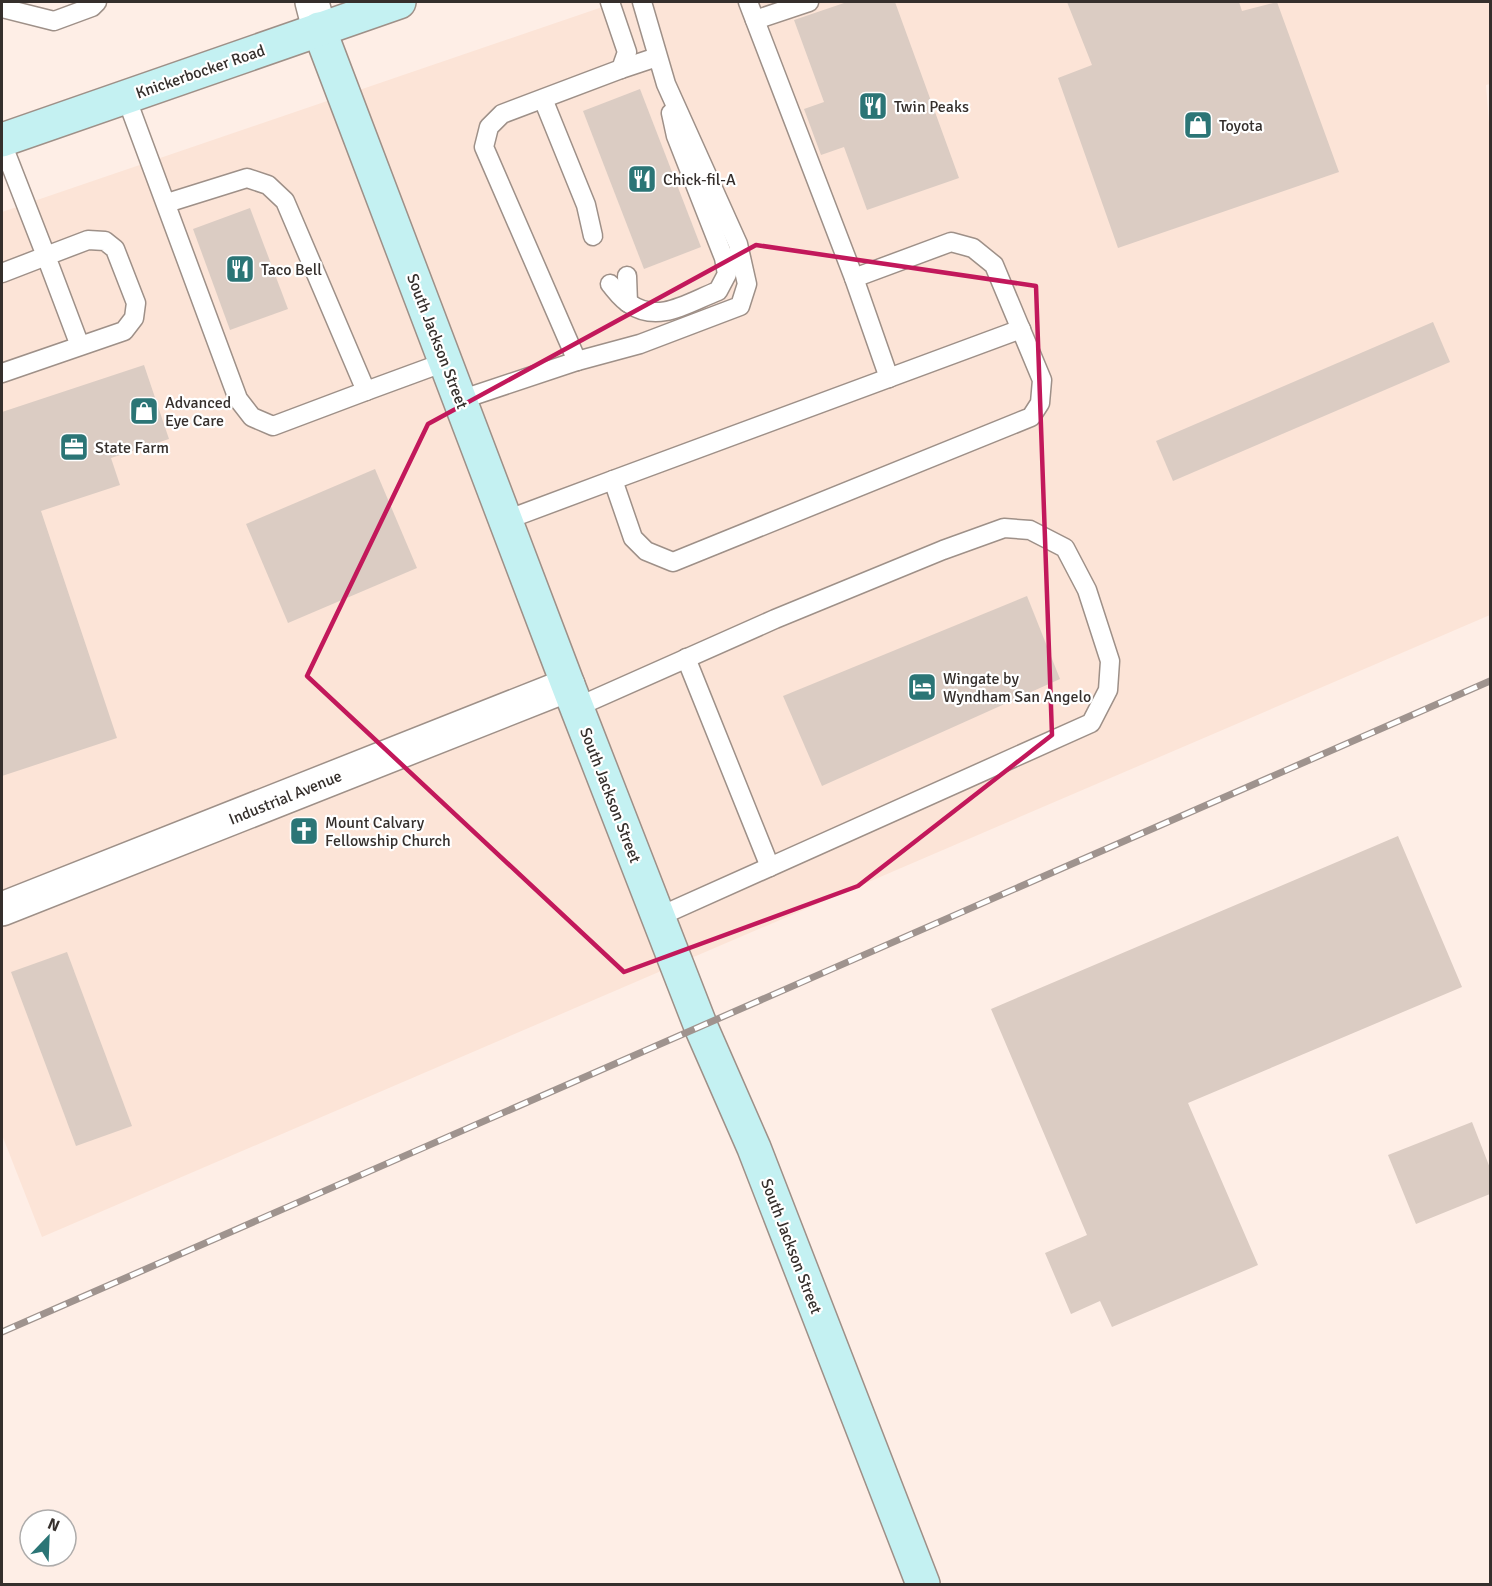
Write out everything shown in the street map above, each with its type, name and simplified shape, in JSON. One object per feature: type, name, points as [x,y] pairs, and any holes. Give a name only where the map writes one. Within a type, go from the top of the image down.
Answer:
[{"type":"main road","name":"Knickerbocker Road","points":[[2,141],[126,97],[316,15],[399,2]]},
{"type":"main road","name":"South Jackson Street","points":[[316,15],[572,696],[701,1027],[754,1148],[923,1584]]},
{"type":"street","name":"Industrial Avenue","points":[[2,909],[572,696]]},
{"type":"lane","points":[[2,8],[54,21],[92,7],[97,2]]},
{"type":"lane","points":[[610,2],[627,52],[621,69]]},
{"type":"lane","points":[[460,400],[577,361],[640,344],[740,306],[747,284],[738,244],[666,84],[642,2]]},
{"type":"lane","points":[[748,2],[854,278],[889,378]]},
{"type":"lane","points":[[755,20],[809,2]]},
{"type":"lane","points":[[577,361],[484,147],[489,127],[502,114],[657,57]]},
{"type":"lane","points":[[619,280],[628,303],[644,312],[662,313],[718,291],[727,274],[724,258],[676,136],[666,84]]},
{"type":"lane","points":[[126,97],[238,399],[252,417],[273,426],[446,362]]},
{"type":"lane","points":[[543,99],[586,205],[600,233]]},
{"type":"lane","points":[[2,141],[80,346]]},
{"type":"lane","points":[[167,203],[247,178],[268,185],[285,201],[366,391]]},
{"type":"lane","points":[[2,273],[88,240],[105,241],[115,249],[136,303],[134,318],[124,331],[2,373]]},
{"type":"lane","points":[[613,480],[633,538],[646,551],[673,562],[1031,417],[1040,403],[1042,380],[994,265],[973,248],[951,242],[854,278]]},
{"type":"lane","points":[[506,520],[1021,329]]},
{"type":"lane","points":[[572,696],[686,658],[943,550],[1004,528],[1030,530],[1065,548],[1087,590],[1110,661],[1108,690],[1090,723],[658,917]]},
{"type":"lane","points":[[686,658],[770,867]]},
{"type":"highlighted area","points":[[756,245],[1036,286],[1052,735],[858,886],[624,972],[307,676],[428,424]]},
{"type":"shaded area","points":[[617,2],[1490,2],[1490,84],[1486,85],[1490,136],[1490,615],[42,1237],[2,1135],[2,212]]},
{"type":"building","name":"Twin Peaks","points":[[847,2],[895,2],[959,178],[867,210],[844,147],[821,155],[804,109],[824,102],[794,20]]},
{"type":"building","name":"Toyota","points":[[1067,2],[1239,2],[1242,11],[1277,2],[1339,172],[1118,248],[1058,78],[1092,65]]},
{"type":"building","name":"Chick-fil-A","points":[[640,89],[701,247],[644,269],[583,111]]},
{"type":"building","name":"Taco Bell","points":[[250,208],[288,309],[230,330],[193,229]]},
{"type":"building","points":[[1433,322],[1450,362],[1173,481],[1156,441]]},
{"type":"building","points":[[144,365],[169,439],[111,458],[120,485],[41,511],[117,738],[2,776],[2,412]]},
{"type":"building","points":[[375,469],[417,568],[288,623],[246,524]]},
{"type":"building","name":"Wingate by Wyndham San Angelo","points":[[1027,596],[1060,679],[822,786],[783,696]]},
{"type":"building","points":[[1398,836],[1462,987],[1188,1103],[1258,1265],[1112,1327],[1100,1301],[1071,1314],[1045,1253],[1087,1235],[991,1009]]},
{"type":"building","points":[[67,952],[132,1126],[76,1146],[11,972]]},
{"type":"building","points":[[1472,1122],[1490,1168],[1490,1194],[1416,1224],[1388,1155]]},
{"type":"railway","points":[[2,1332],[1490,681]]},
{"type":"place","name":"Twin Peaks","points":[[873,106]]},
{"type":"place","name":"Toyota","points":[[1198,125]]},
{"type":"place","name":"Chick-fil-A","points":[[642,179]]},
{"type":"place","name":"Taco Bell","points":[[240,269]]},
{"type":"place","name":"Advanced Eye Care","points":[[144,411]]},
{"type":"place","name":"State Farm","points":[[74,447]]},
{"type":"place","name":"Wingate by Wyndham San Angelo","points":[[922,687]]},
{"type":"place","name":"Mount Calvary Fellowship Church","points":[[304,831]]}]
